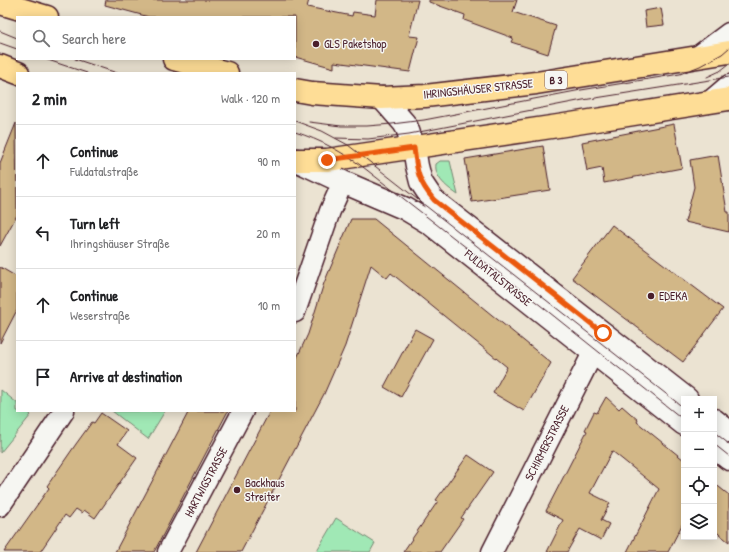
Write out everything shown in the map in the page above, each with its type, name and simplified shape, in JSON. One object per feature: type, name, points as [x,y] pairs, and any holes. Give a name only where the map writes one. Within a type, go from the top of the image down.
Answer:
[{"type":"main road","points":[[2,5],[43,16]]},
{"type":"main road","name":"IHRINGSHÄUSER STRASSE","points":[[296,90],[312,94],[382,98],[425,96],[536,83],[729,52]]},
{"type":"main road","points":[[178,60],[223,72]]},
{"type":"main road","points":[[0,66],[16,72]]},
{"type":"main road","name":"FULDATALSTRASSE","points":[[382,98],[404,123],[414,148],[416,166],[421,182],[434,200],[598,343],[681,421]]},
{"type":"main road","points":[[296,160],[327,160],[414,148],[719,100]]},
{"type":"main road","name":"FULDATALSTRASSE","points":[[296,160],[406,208],[431,224],[598,343],[682,396]]},
{"type":"main road","points":[[717,422],[729,432]]},
{"type":"main road","points":[[717,449],[729,459]]},
{"type":"street","points":[[697,57],[729,33]]},
{"type":"street","points":[[719,100],[729,85]]},
{"type":"street","points":[[296,309],[330,211],[343,182]]},
{"type":"street","name":"SCHIRMERSTRASSE","points":[[492,552],[598,343]]},
{"type":"street","points":[[0,506],[63,412]]},
{"type":"street","name":"HARTWIGSTRASSE","points":[[168,552],[243,412]]},
{"type":"green space","points":[[440,161],[450,161],[458,195],[446,186],[439,178],[436,164]]},
{"type":"green space","points":[[1,390],[16,402],[16,412],[28,412],[31,415],[0,453]]},
{"type":"green space","points":[[113,412],[164,412],[148,439]]},
{"type":"green space","points":[[336,518],[375,543],[370,552],[316,552]]},
{"type":"building","points":[[106,0],[309,0],[307,7],[352,16],[353,12],[375,15],[377,0],[418,0],[409,36],[419,37],[410,72],[334,62],[334,68],[296,57],[296,16],[145,16],[105,5]]},
{"type":"building","points":[[429,0],[517,0],[513,12],[556,26],[548,54],[511,42],[513,38],[464,20],[465,15],[429,2]]},
{"type":"building","points":[[661,8],[664,25],[646,27],[644,11]]},
{"type":"building","points":[[16,123],[16,217],[0,246],[0,163]]},
{"type":"building","points":[[674,124],[682,168],[604,183],[602,168],[587,171],[582,142]]},
{"type":"building","points":[[543,146],[550,190],[472,202],[465,159]]},
{"type":"building","points":[[718,155],[727,212],[729,212],[729,232],[685,222],[694,187],[690,160]]},
{"type":"building","points":[[351,219],[374,219],[551,363],[524,411],[493,393],[507,367],[391,273],[387,278],[371,265],[345,346],[324,394],[241,552],[196,552],[269,412],[296,412],[296,360],[308,334],[324,283]]},
{"type":"building","name":"EDEKA","points":[[612,225],[723,309],[683,362],[572,278]]},
{"type":"building","points":[[0,267],[16,276],[16,312],[0,343]]},
{"type":"building","points":[[415,329],[433,339],[401,397],[384,387]]},
{"type":"building","points":[[606,397],[619,409],[622,406],[638,420],[637,422],[681,458],[681,527],[668,552],[627,552],[659,489],[612,451],[590,493],[610,503],[601,520],[609,524],[601,540],[580,529],[567,552],[547,552],[563,520],[546,511],[587,431],[585,430],[594,412],[597,413]]},
{"type":"building","points":[[188,412],[227,412],[154,552],[115,552]]},
{"type":"building","points":[[101,413],[127,431],[118,444],[137,458],[95,518],[84,510],[82,513],[76,509],[69,518],[65,515],[40,552],[4,552],[49,488],[47,486],[76,444],[92,422],[94,423]]},
{"type":"building","points":[[468,455],[493,472],[461,518],[463,519],[440,552],[403,552],[438,501],[436,500]]},
{"type":"building","points":[[717,485],[729,495],[729,542],[717,532]]},
{"type":"tram line","points":[[0,31],[16,38]]},
{"type":"tram line","points":[[0,43],[16,49]]},
{"type":"tram line","points":[[309,122],[341,126],[367,126],[424,120],[581,90],[680,74],[700,66],[722,54],[729,48]]},
{"type":"tram line","points":[[48,60],[84,72]]},
{"type":"tram line","points":[[78,60],[114,72]]},
{"type":"tram line","points":[[707,77],[720,71],[729,64]]},
{"type":"tram line","points":[[336,138],[368,139],[409,134],[583,100],[729,77]]},
{"type":"tram line","points":[[296,121],[322,131],[348,145],[681,406]]},
{"type":"tram line","points":[[296,132],[331,147],[363,167],[681,418]]},
{"type":"tram line","points":[[717,434],[729,444]]},
{"type":"tram line","points":[[717,446],[729,456]]},
{"type":"place","name":"GLS Paketshop","points":[[316,44]]},
{"type":"place","name":"EDEKA","points":[[651,296]]},
{"type":"place","name":"Backhaus Streiter","points":[[237,490]]},
{"type":"route","points":[[327,160],[414,148],[416,166],[421,182],[425,190],[434,200],[603,333]]}]
